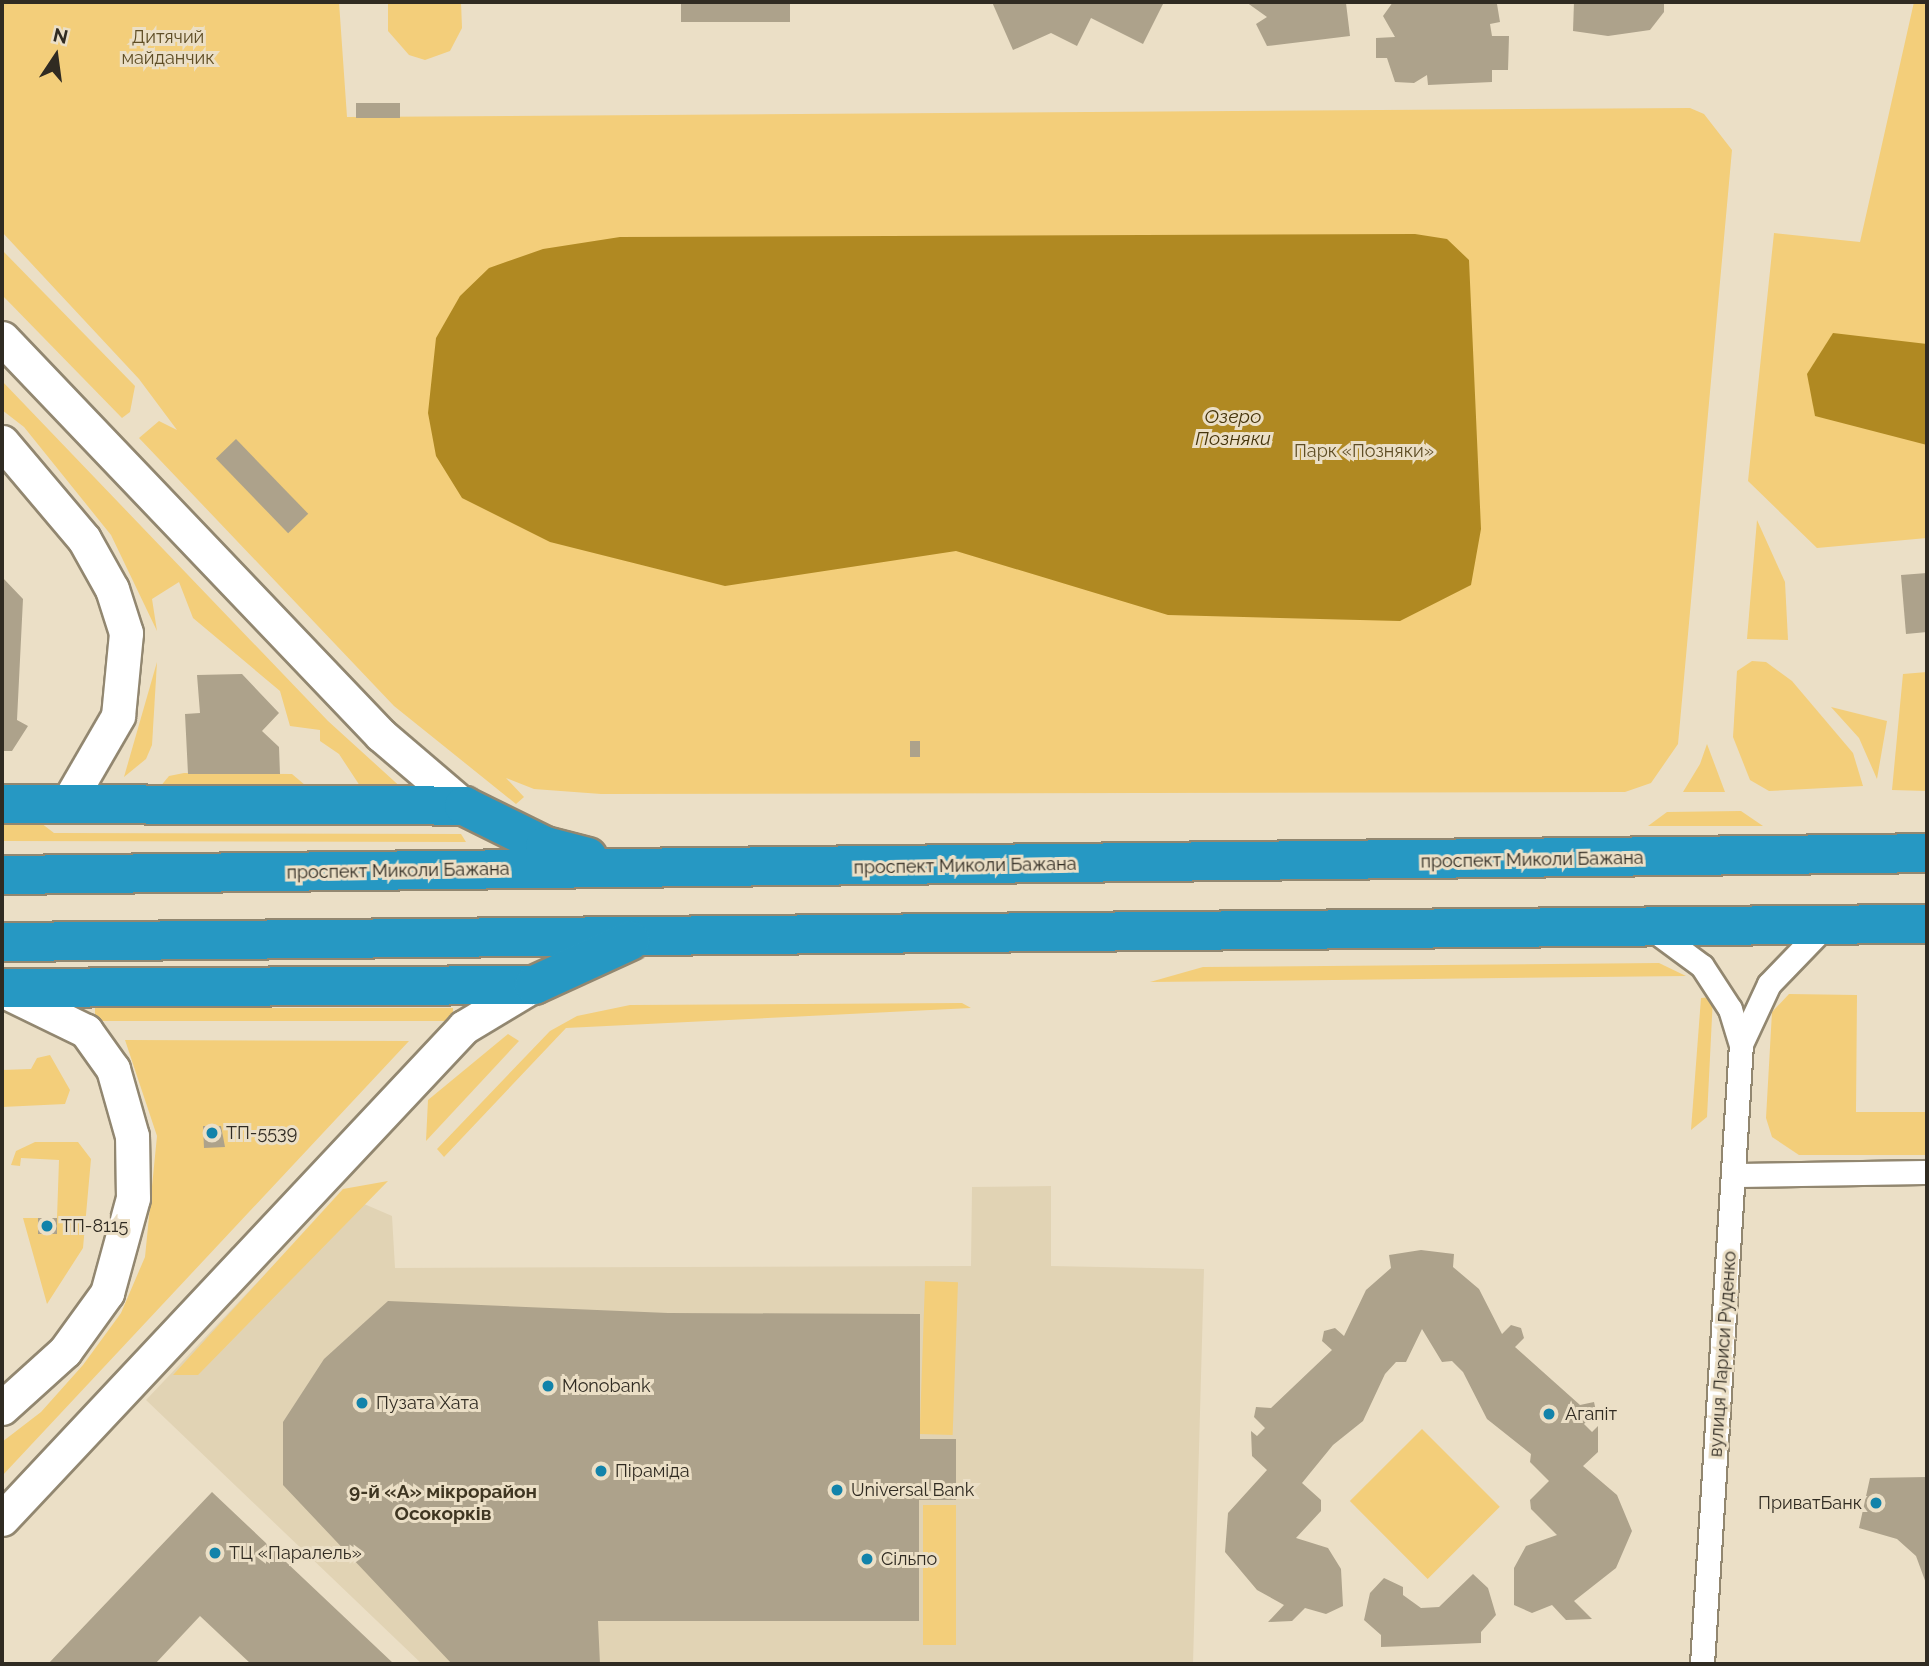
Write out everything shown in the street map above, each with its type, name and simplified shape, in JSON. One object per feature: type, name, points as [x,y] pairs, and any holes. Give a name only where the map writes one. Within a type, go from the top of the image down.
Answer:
[{"type":"highway","points":[[2,804],[464,806],[545,846],[633,869]]},
{"type":"highway","name":"проспект Миколи Бажана","points":[[2,875],[1927,853]]},
{"type":"highway","points":[[2,942],[1927,924]]},
{"type":"highway","points":[[2,989],[534,985],[642,935]]},
{"type":"main road","points":[[2,338],[381,735],[464,806]]},
{"type":"main road","points":[[2,442],[84,540],[112,589],[126,633],[118,716],[67,804]]},
{"type":"main road","points":[[2,1519],[464,1027],[534,985]]},
{"type":"main road","points":[[2,989],[86,1031],[113,1069],[132,1136],[133,1198],[107,1293],[65,1351],[2,1408]]},
{"type":"street","name":"вулиця Лариси Руденко","points":[[1741,1044],[1769,984],[1826,925]]},
{"type":"street","name":"вулиця Лариси Руденко","points":[[1649,927],[1702,966],[1730,1009],[1741,1044],[1736,1175],[1702,1664]]},
{"type":"street","points":[[1736,1175],[1927,1172]]},
{"type":"shaded area","points":[[1051,1186],[1051,1266],[1204,1269],[1193,1664],[422,1664],[146,1400],[341,1194],[392,1216],[395,1268],[971,1266],[972,1187]]},
{"type":"green space","name":"Парк «Позняки»","points":[[2,2],[339,2],[347,117],[1690,108],[1704,114],[1732,150],[1678,744],[1651,783],[1625,792],[601,794],[534,789],[506,778],[524,797],[516,804],[394,706],[139,438],[159,421],[177,430],[139,379],[2,232]]},
{"type":"green space","points":[[388,2],[461,2],[462,28],[450,51],[425,60],[409,55],[388,31]]},
{"type":"green space","points":[[1914,2],[1927,2],[1927,538],[1817,548],[1748,481],[1774,233],[1860,242]]},
{"type":"green space","points":[[2,250],[135,386],[130,412],[122,418],[2,295]]},
{"type":"green space","points":[[2,381],[328,721],[405,791],[362,789],[339,754],[320,741],[320,730],[290,726],[280,691],[193,618],[179,582],[152,599],[157,631],[111,535],[24,427],[2,410]]},
{"type":"green space","points":[[1757,520],[1785,582],[1788,640],[1747,639]]},
{"type":"green space","points":[[1752,661],[1766,662],[1792,681],[1853,753],[1863,786],[1769,791],[1750,780],[1733,737],[1737,671]]},
{"type":"green space","points":[[157,662],[152,745],[146,759],[124,777]]},
{"type":"green space","points":[[1927,672],[1927,791],[1892,790],[1903,674]]},
{"type":"green space","points":[[1831,707],[1887,721],[1877,779],[1859,738]]},
{"type":"green space","points":[[1707,744],[1725,792],[1683,792],[1700,764]]},
{"type":"green space","points":[[184,773],[292,774],[312,791],[155,793],[169,776]]},
{"type":"green space","points":[[1741,811],[1763,826],[1648,826],[1667,812]]},
{"type":"green space","points":[[2,823],[41,823],[54,833],[461,834],[466,842],[2,841]]},
{"type":"green space","points":[[1659,963],[1686,976],[1150,982],[1203,967]]},
{"type":"green space","points":[[1789,994],[1857,995],[1856,1112],[1927,1112],[1927,1155],[1799,1155],[1772,1137],[1766,1118],[1772,1012]]},
{"type":"green space","points":[[1713,997],[1707,1117],[1691,1130],[1701,998]]},
{"type":"green space","points":[[962,1003],[971,1008],[566,1028],[444,1157],[437,1149],[550,1031],[577,1016],[630,1005]]},
{"type":"green space","points":[[95,1008],[453,1008],[453,1021],[95,1021]]},
{"type":"green space","points":[[508,1034],[519,1041],[426,1141],[428,1100]]},
{"type":"green space","points":[[125,1040],[409,1041],[2,1476],[2,1442],[41,1412],[83,1365],[121,1313],[145,1257],[157,1136]]},
{"type":"green space","points":[[50,1055],[70,1090],[65,1104],[2,1107],[2,1070],[31,1069],[37,1058]]},
{"type":"green space","points":[[35,1142],[78,1142],[91,1159],[83,1248],[47,1304],[23,1218],[57,1218],[59,1160],[21,1158],[20,1166],[11,1165],[16,1151]]},
{"type":"green space","points":[[388,1181],[198,1375],[173,1375],[343,1189]]},
{"type":"green space","points":[[925,1281],[958,1282],[953,1435],[920,1434]]},
{"type":"green space","points":[[1422,1429],[1500,1507],[1428,1579],[1350,1501]]},
{"type":"green space","points":[[923,1505],[956,1505],[956,1645],[923,1645]]},
{"type":"water","name":"Озеро Позняки","points":[[1415,234],[1447,239],[1469,260],[1481,529],[1471,585],[1400,621],[1168,615],[956,551],[725,586],[550,542],[462,498],[436,456],[428,413],[436,338],[460,296],[489,268],[543,249],[620,237]]},
{"type":"water","points":[[1833,333],[1927,344],[1927,445],[1815,416],[1807,374]]},
{"type":"building","points":[[681,2],[790,2],[790,22],[681,22]]},
{"type":"building","points":[[992,2],[1164,2],[1143,44],[1091,18],[1077,46],[1051,33],[1013,50]]},
{"type":"building","points":[[1246,2],[1346,3],[1350,36],[1267,46],[1256,24],[1267,17]]},
{"type":"building","points":[[1393,2],[1497,4],[1500,22],[1490,24],[1492,36],[1509,36],[1508,70],[1492,70],[1492,82],[1428,85],[1427,75],[1414,83],[1395,82],[1387,58],[1376,58],[1376,38],[1395,37],[1383,16]]},
{"type":"building","points":[[1574,2],[1664,2],[1664,12],[1650,30],[1608,36],[1573,31]]},
{"type":"building","points":[[356,103],[400,103],[400,118],[356,118]]},
{"type":"building","points":[[236,439],[308,514],[288,533],[216,458]]},
{"type":"building","points":[[1927,573],[1927,632],[1906,634],[1901,575]]},
{"type":"building","points":[[2,577],[23,599],[17,720],[28,726],[12,751],[2,751]]},
{"type":"building","points":[[242,674],[279,713],[262,731],[279,747],[280,774],[188,774],[185,714],[200,713],[197,675]]},
{"type":"building","points":[[910,741],[920,741],[920,757],[910,757]]},
{"type":"building","name":"ТП-5539","points":[[203,1126],[221,1126],[225,1147],[204,1148]]},
{"type":"building","name":"ТП-8115","points":[[38,1218],[57,1218],[57,1234],[38,1234]]},
{"type":"building","points":[[1421,1250],[1454,1254],[1453,1267],[1479,1289],[1502,1334],[1511,1325],[1521,1328],[1524,1338],[1515,1347],[1580,1405],[1594,1402],[1596,1411],[1584,1424],[1592,1432],[1598,1426],[1598,1452],[1583,1466],[1617,1495],[1632,1531],[1616,1568],[1574,1601],[1592,1619],[1566,1620],[1552,1605],[1532,1613],[1514,1605],[1514,1568],[1526,1546],[1557,1535],[1531,1509],[1530,1500],[1549,1481],[1530,1462],[1531,1454],[1487,1419],[1463,1372],[1452,1361],[1442,1362],[1422,1329],[1406,1362],[1396,1362],[1385,1374],[1363,1421],[1333,1445],[1302,1483],[1321,1500],[1321,1511],[1296,1538],[1328,1548],[1341,1569],[1343,1606],[1326,1614],[1305,1608],[1292,1621],[1268,1622],[1284,1605],[1257,1590],[1225,1552],[1228,1513],[1267,1470],[1252,1456],[1251,1431],[1257,1436],[1265,1428],[1254,1417],[1256,1407],[1271,1408],[1332,1350],[1322,1341],[1324,1331],[1335,1328],[1344,1336],[1366,1290],[1391,1268],[1389,1255]]},
{"type":"building","name":"Піраміда","points":[[388,1301],[668,1313],[920,1314],[920,1439],[956,1439],[956,1500],[919,1500],[919,1621],[598,1621],[600,1664],[452,1664],[283,1485],[283,1422],[324,1359]]},
{"type":"building","points":[[1927,1477],[1927,1586],[1916,1556],[1897,1539],[1859,1528],[1870,1478]]},
{"type":"building","name":"ТЦ «Паралель»","points":[[212,1492],[394,1664],[251,1664],[200,1616],[155,1664],[48,1664]]},
{"type":"building","points":[[1473,1574],[1488,1588],[1496,1615],[1481,1632],[1481,1643],[1381,1647],[1381,1635],[1364,1620],[1370,1593],[1384,1578],[1403,1587],[1403,1595],[1421,1608],[1439,1607]]},
{"type":"place","name":"ТП-5539","points":[[212,1133]]},
{"type":"place","name":"ТП-8115","points":[[47,1226]]},
{"type":"place","name":"Monobank","points":[[548,1386]]},
{"type":"place","name":"Пузата Хата","points":[[362,1403]]},
{"type":"place","name":"Агапіт","points":[[1549,1414]]},
{"type":"place","name":"Піраміда","points":[[601,1471]]},
{"type":"place","name":"Universal Bank","points":[[837,1490]]},
{"type":"place","name":"ПриватБанк","points":[[1876,1503]]},
{"type":"place","name":"ТЦ «Паралель»","points":[[215,1553]]},
{"type":"place","name":"Сільпо","points":[[867,1559]]},
{"type":"district","name":"9-й «А» мікрорайон Осокорків","points":[[443,1503]]},
{"type":"park label","name":"Дитячий майданчик","points":[[168,48]]}]
